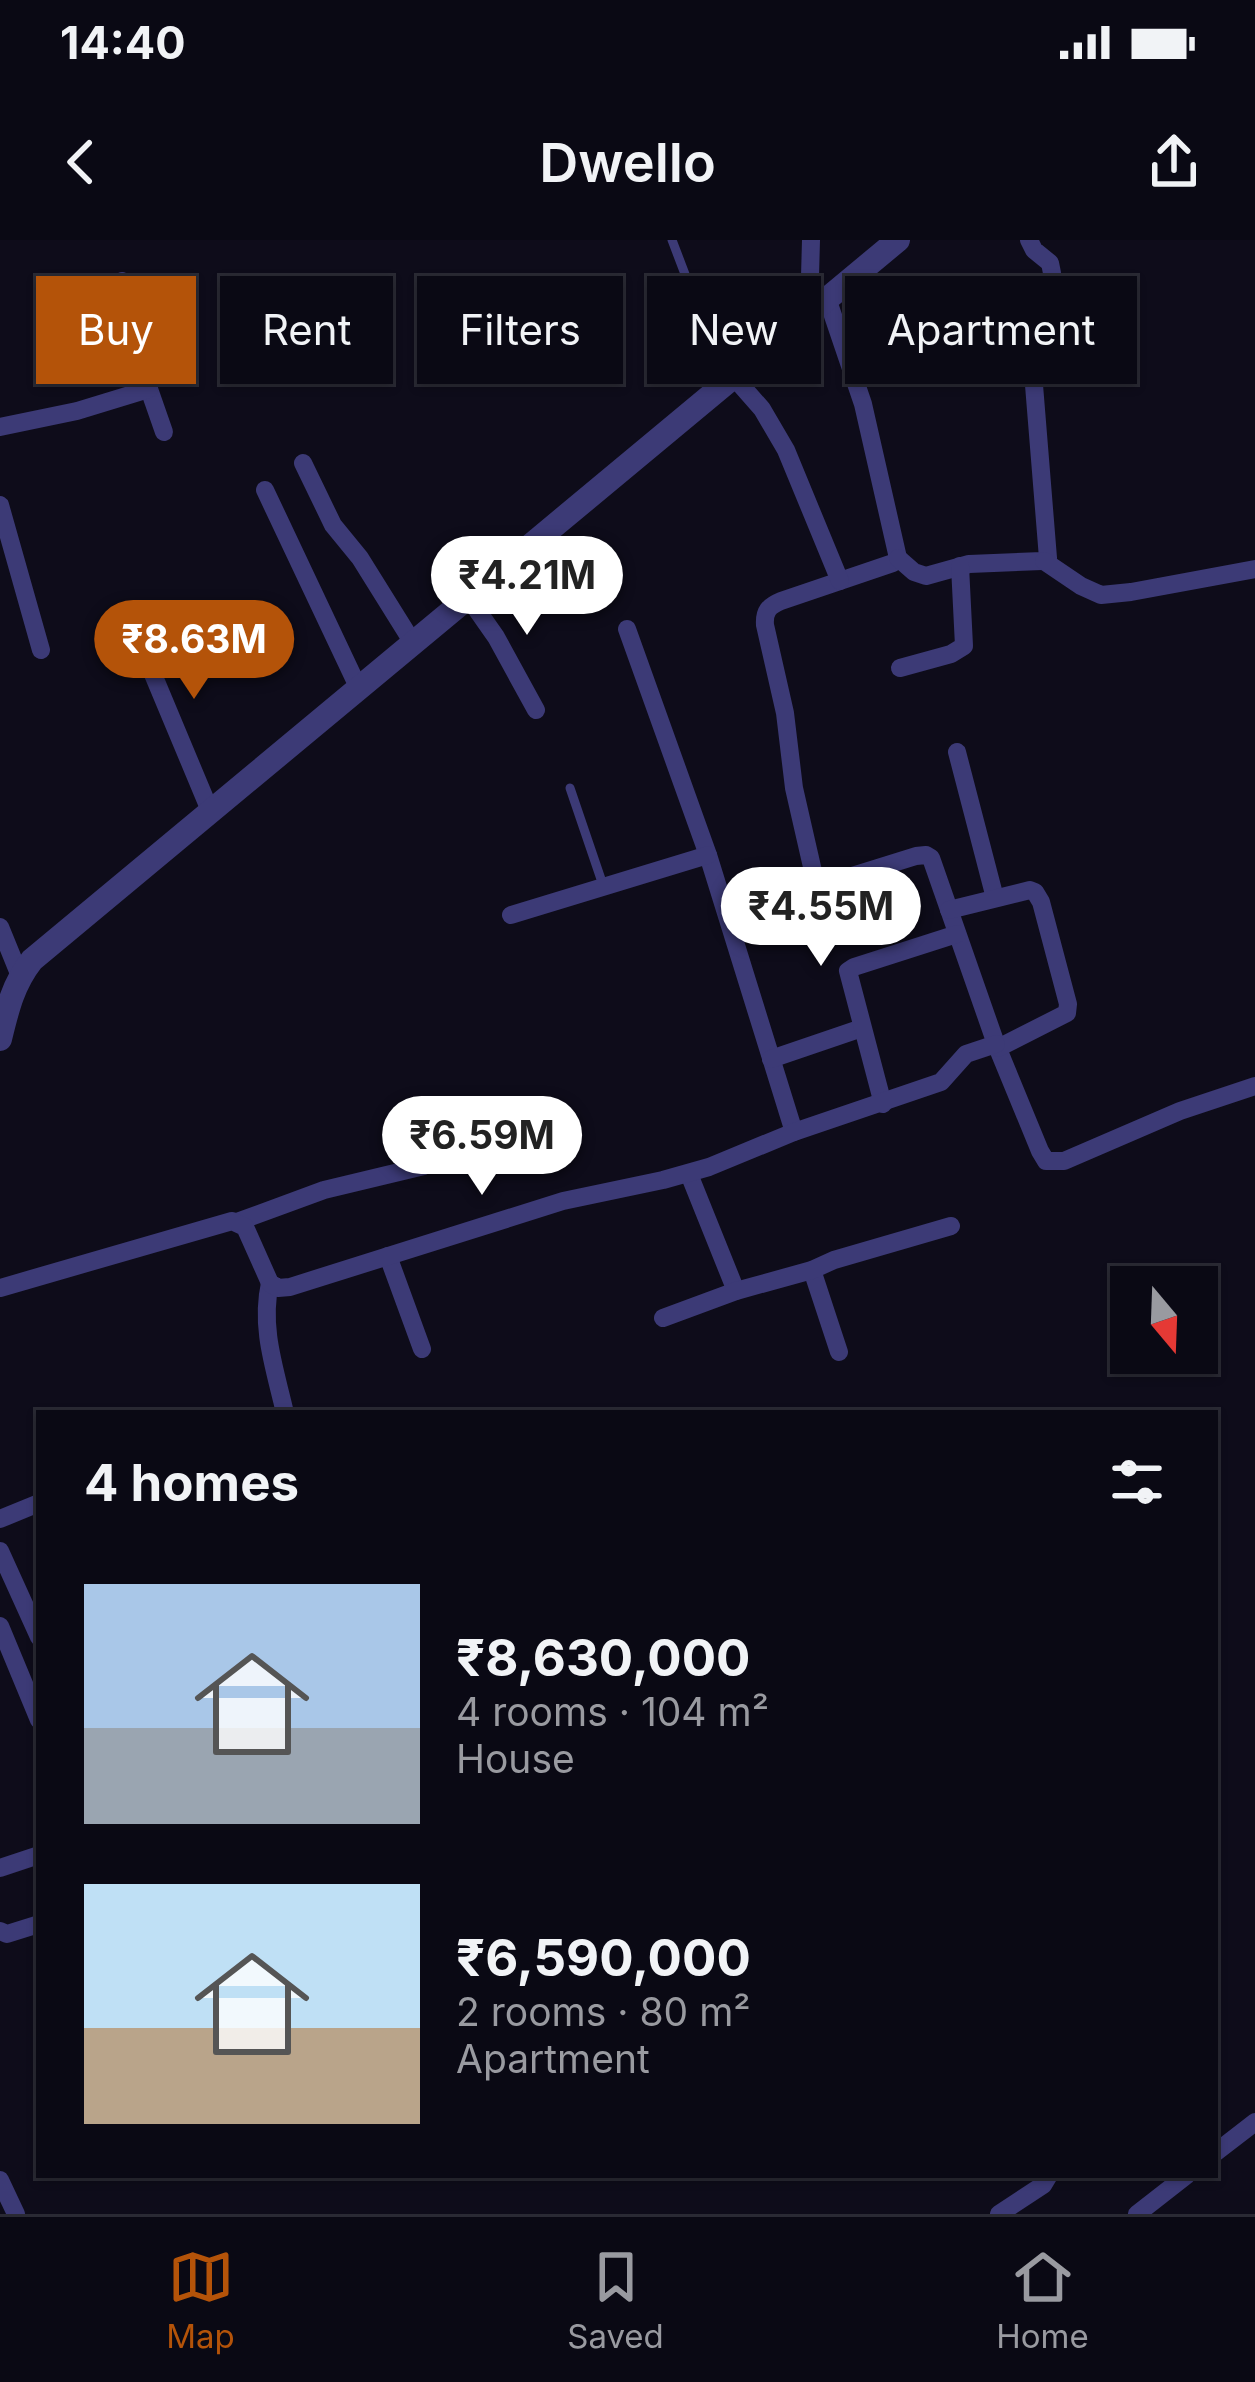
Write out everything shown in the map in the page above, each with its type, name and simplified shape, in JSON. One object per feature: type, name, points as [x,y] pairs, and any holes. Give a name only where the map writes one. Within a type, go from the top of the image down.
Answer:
[{"type":"street","points":[[811,240],[815,276]]},
{"type":"street","points":[[821,303],[898,240]]},
{"type":"street","points":[[1029,240],[1050,263],[1052,273],[1048,325],[1034,386],[1049,555],[1044,561]]},
{"type":"street","points":[[821,312],[863,404],[898,557],[909,569],[926,576],[960,566],[1044,561],[1101,595],[1255,568]]},
{"type":"street","points":[[149,384],[164,432]]},
{"type":"street","points":[[0,1039],[11,990],[32,960],[724,384]]},
{"type":"street","points":[[743,384],[786,450],[840,581]]},
{"type":"street","points":[[0,427],[149,389]]},
{"type":"street","points":[[303,463],[333,525],[360,558],[413,643]]},
{"type":"street","points":[[265,490],[359,688]]},
{"type":"street","points":[[0,505],[5,543],[41,650]]},
{"type":"street","points":[[898,557],[896,562],[773,604],[765,619],[785,713],[794,788],[817,883],[926,855],[933,861],[997,1046],[1040,1151],[1051,1163],[1255,1086]]},
{"type":"street","points":[[900,668],[958,652],[964,646],[960,566]]},
{"type":"street","points":[[468,597],[536,710]]},
{"type":"street","points":[[127,612],[211,813]]},
{"type":"street","points":[[627,629],[708,855],[794,1132]]},
{"type":"street","points":[[957,752],[995,898]]},
{"type":"street","points":[[511,915],[708,855]]},
{"type":"street","points":[[237,1222],[248,1232],[270,1283],[290,1287],[563,1201],[688,1174],[941,1082],[966,1054],[1064,1017],[1068,1004],[1039,896],[1030,890],[949,910]]},
{"type":"street","points":[[0,927],[11,990]]},
{"type":"street","points":[[883,1104],[848,970],[957,934]]},
{"type":"street","points":[[771,1059],[862,1028]]},
{"type":"street","points":[[0,1288],[237,1222],[324,1190],[424,1166]]},
{"type":"street","points":[[688,1174],[736,1291]]},
{"type":"street","points":[[663,1318],[951,1226]]},
{"type":"street","points":[[388,1256],[422,1349]]},
{"type":"street","points":[[812,1270],[838,1352]]},
{"type":"street","points":[[270,1283],[267,1336],[284,1410]]},
{"type":"street","points":[[0,1519],[36,1505]]},
{"type":"street","points":[[0,1551],[36,1630]]},
{"type":"street","points":[[0,1626],[36,1713]]},
{"type":"street","points":[[0,1868],[36,1857]]},
{"type":"street","points":[[0,1931],[7,1934],[36,1925]]},
{"type":"street","points":[[1218,2151],[1255,2122]]},
{"type":"street","points":[[999,2214],[1047,2178]]},
{"type":"street","points":[[1137,2214],[1183,2178]]},
{"type":"street","points":[[0,2180],[16,2214]]},
{"type":"lane","points":[[672,240],[686,276]]},
{"type":"lane","points":[[570,788],[604,887]]}]
